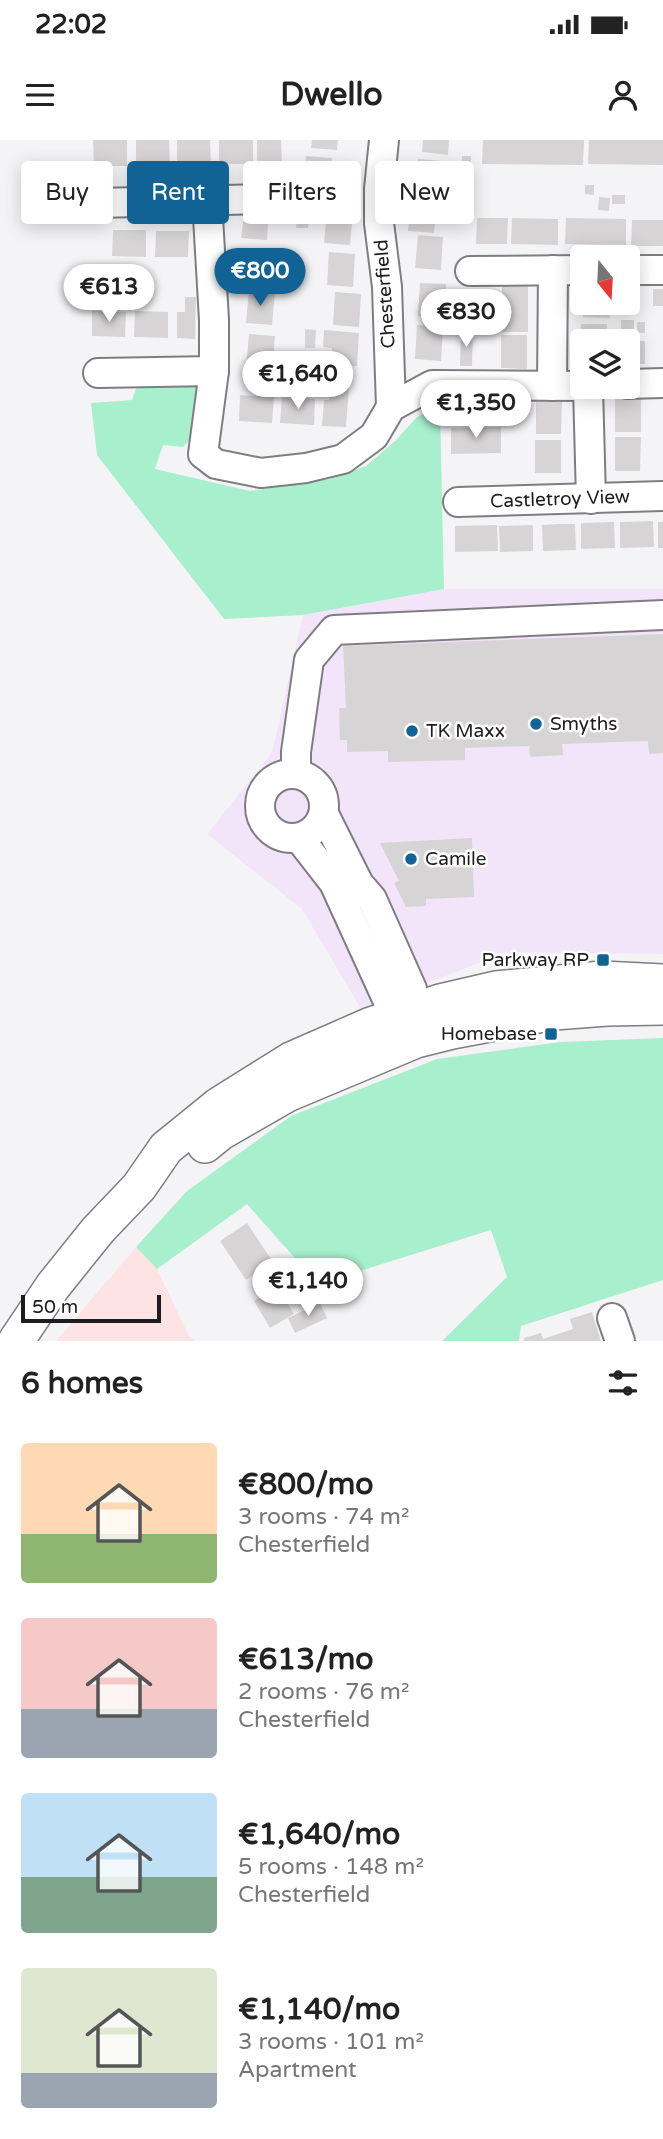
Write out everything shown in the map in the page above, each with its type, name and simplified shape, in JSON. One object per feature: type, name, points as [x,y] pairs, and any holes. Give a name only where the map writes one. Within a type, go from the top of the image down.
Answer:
[{"type":"main road","points":[[410,1027],[440,1002],[496,989],[602,979],[663,982]]},
{"type":"main road","points":[[16,1341],[53,1286],[98,1230],[139,1187],[166,1148],[219,1105],[291,1060],[370,1025],[452,1031],[554,1012],[663,1007]]},
{"type":"street","name":"Chesterfield","points":[[384,140],[379,223],[387,287],[391,407]]},
{"type":"street","points":[[208,224],[214,371],[203,454],[216,464],[261,473],[306,468],[343,459],[374,436],[391,407],[432,385],[570,386]]},
{"type":"street","points":[[552,386],[553,270]]},
{"type":"street","points":[[470,271],[570,270]]},
{"type":"street","points":[[640,270],[663,270]]},
{"type":"street","points":[[98,373],[214,371]]},
{"type":"street","points":[[640,384],[663,383]]},
{"type":"street","points":[[586,399],[591,499]]},
{"type":"street","name":"Castletroy View","points":[[458,502],[663,496]]},
{"type":"street","points":[[296,774],[296,752],[309,660],[334,630],[663,615]]},
{"type":"street","points":[[296,774],[307,776],[315,783],[325,802],[324,814],[319,824],[312,832],[299,838],[272,832],[263,821],[260,807],[262,793],[270,782],[282,775],[296,774]]},
{"type":"street","points":[[324,814],[359,884],[372,899],[412,989],[410,1027]]},
{"type":"street","points":[[299,838],[334,883],[387,999],[410,1027]]},
{"type":"shaded area","points":[[444,589],[663,589],[663,954],[507,952],[361,1009],[302,909],[207,834],[272,753],[303,615]]},
{"type":"shaded area","points":[[136,1247],[157,1269],[189,1336],[196,1341],[56,1341]]},
{"type":"green space","points":[[137,386],[200,387],[191,439],[183,447],[163,445],[155,469],[250,491],[331,479],[366,466],[417,417],[440,407],[444,589],[303,615],[224,619],[97,455],[91,403],[132,400]]},
{"type":"green space","points":[[663,1038],[663,1280],[521,1326],[519,1341],[442,1341],[507,1277],[491,1230],[318,1284],[247,1204],[157,1269],[136,1247],[187,1191],[291,1116],[437,1059],[560,1042]]},
{"type":"building","points":[[93,140],[127,140],[127,166],[113,166],[113,161],[94,161]]},
{"type":"building","points":[[136,140],[169,140],[170,161],[136,161]]},
{"type":"building","points":[[177,140],[210,140],[211,161],[177,161]]},
{"type":"building","points":[[219,140],[253,140],[253,161],[229,164],[229,161],[219,161]]},
{"type":"building","points":[[257,140],[281,140],[282,161],[257,161]]},
{"type":"building","points":[[312,140],[338,140],[337,150],[311,148]]},
{"type":"building","points":[[423,140],[449,140],[448,155],[422,152]]},
{"type":"building","points":[[483,140],[584,140],[583,165],[482,164]]},
{"type":"building","points":[[589,140],[663,140],[663,165],[588,164]]},
{"type":"building","points":[[306,156],[332,158],[332,161],[306,161]]},
{"type":"building","points":[[462,156],[471,156],[471,161],[462,161]]},
{"type":"building","points":[[585,185],[594,185],[594,195],[585,194]]},
{"type":"building","points":[[612,195],[625,195],[625,204],[612,204]]},
{"type":"building","points":[[599,197],[610,198],[609,211],[598,210]]},
{"type":"building","points":[[477,218],[508,218],[507,244],[476,244]]},
{"type":"building","points":[[512,218],[558,219],[558,245],[511,244]]},
{"type":"building","points":[[566,218],[626,219],[626,245],[565,244]]},
{"type":"building","points":[[632,220],[663,220],[663,246],[631,245]]},
{"type":"building","points":[[243,222],[268,224],[267,240],[241,238]]},
{"type":"building","points":[[296,224],[308,224],[308,228],[296,228]]},
{"type":"building","points":[[326,224],[352,224],[350,245],[324,243]]},
{"type":"building","points":[[409,224],[435,224],[434,233],[408,231]]},
{"type":"building","points":[[113,230],[146,230],[146,257],[112,256]]},
{"type":"building","points":[[156,231],[189,231],[188,257],[155,257]]},
{"type":"building","points":[[418,235],[443,237],[441,270],[415,268]]},
{"type":"building","points":[[244,248],[270,250],[268,284],[242,282]]},
{"type":"building","points":[[329,252],[355,254],[353,287],[327,285]]},
{"type":"building","points":[[290,266],[300,267],[299,286],[289,286]]},
{"type":"building","points":[[420,283],[446,284],[444,318],[418,316]]},
{"type":"building","points":[[502,284],[528,284],[528,332],[502,332]]},
{"type":"building","points":[[653,289],[663,289],[663,306],[653,306]]},
{"type":"building","points":[[249,290],[275,292],[272,325],[246,323]]},
{"type":"building","points":[[335,292],[361,294],[359,327],[333,325]]},
{"type":"building","points":[[185,297],[196,297],[195,339],[177,338],[177,312],[185,312]]},
{"type":"building","points":[[92,311],[126,312],[125,337],[92,336]]},
{"type":"building","points":[[135,311],[168,312],[168,338],[134,337]]},
{"type":"building","points":[[583,315],[610,315],[610,318]]},
{"type":"building","points":[[621,320],[634,320],[634,329],[621,329]]},
{"type":"building","points":[[637,322],[645,322],[645,333],[640,333],[640,329],[637,329]]},
{"type":"building","points":[[581,324],[607,324],[607,329],[581,329]]},
{"type":"building","points":[[417,325],[443,327],[441,361],[415,359]]},
{"type":"building","points":[[305,329],[316,330],[315,348],[305,348]]},
{"type":"building","points":[[324,330],[359,333],[357,366],[331,365],[332,348],[323,347]]},
{"type":"building","points":[[461,331],[473,331],[472,366],[460,366]]},
{"type":"building","points":[[249,334],[275,336],[272,370],[246,368]]},
{"type":"building","points":[[501,335],[527,335],[527,369],[501,368]]},
{"type":"building","points":[[640,341],[645,341],[645,364],[640,364]]},
{"type":"building","points":[[330,386],[349,387],[346,427],[322,426],[324,400],[329,400]]},
{"type":"building","points":[[240,395],[274,397],[272,423],[239,421]]},
{"type":"building","points":[[282,397],[315,399],[314,425],[280,423]]},
{"type":"building","points":[[451,398],[473,398],[473,414],[451,414]]},
{"type":"building","points":[[641,398],[641,432],[615,432],[615,399]]},
{"type":"building","points":[[562,400],[561,434],[536,434],[536,401]]},
{"type":"building","points":[[501,427],[501,453],[451,454],[451,428]]},
{"type":"building","points":[[615,437],[641,437],[640,471],[615,471]]},
{"type":"building","points":[[535,440],[561,440],[561,473],[535,473]]},
{"type":"building","points":[[653,521],[654,547],[620,548],[620,522]]},
{"type":"building","points":[[614,522],[615,548],[581,549],[581,523]]},
{"type":"building","points":[[658,522],[663,522],[663,548],[658,548]]},
{"type":"building","points":[[575,524],[576,550],[543,551],[542,525]]},
{"type":"building","points":[[497,525],[498,551],[455,552],[455,526]]},
{"type":"building","points":[[533,525],[533,551],[500,552],[499,526]]},
{"type":"building","points":[[663,634],[663,753],[649,754],[648,741],[562,744],[563,755],[530,757],[529,746],[465,748],[465,760],[388,762],[388,751],[347,752],[347,740],[340,740],[339,708],[346,708],[343,646]]},
{"type":"building","points":[[472,838],[474,897],[426,899],[426,906],[406,907],[394,883],[399,881],[380,843]]},
{"type":"building","points":[[247,1223],[273,1262],[246,1280],[220,1241]]},
{"type":"building","points":[[277,1286],[294,1314],[270,1328],[254,1301]]},
{"type":"building","points":[[320,1303],[327,1318],[295,1333],[288,1318]]},
{"type":"building","points":[[592,1312],[601,1341],[524,1341],[524,1338],[541,1333],[543,1339],[573,1329],[570,1319]]},
{"type":"place","name":"Smyths","points":[[536,724]]},
{"type":"place","name":"TK Maxx","points":[[412,731]]},
{"type":"place","name":"Camile","points":[[411,859]]},
{"type":"place","name":"Parkway RP","points":[[603,960]]},
{"type":"place","name":"Homebase","points":[[551,1034]]}]
